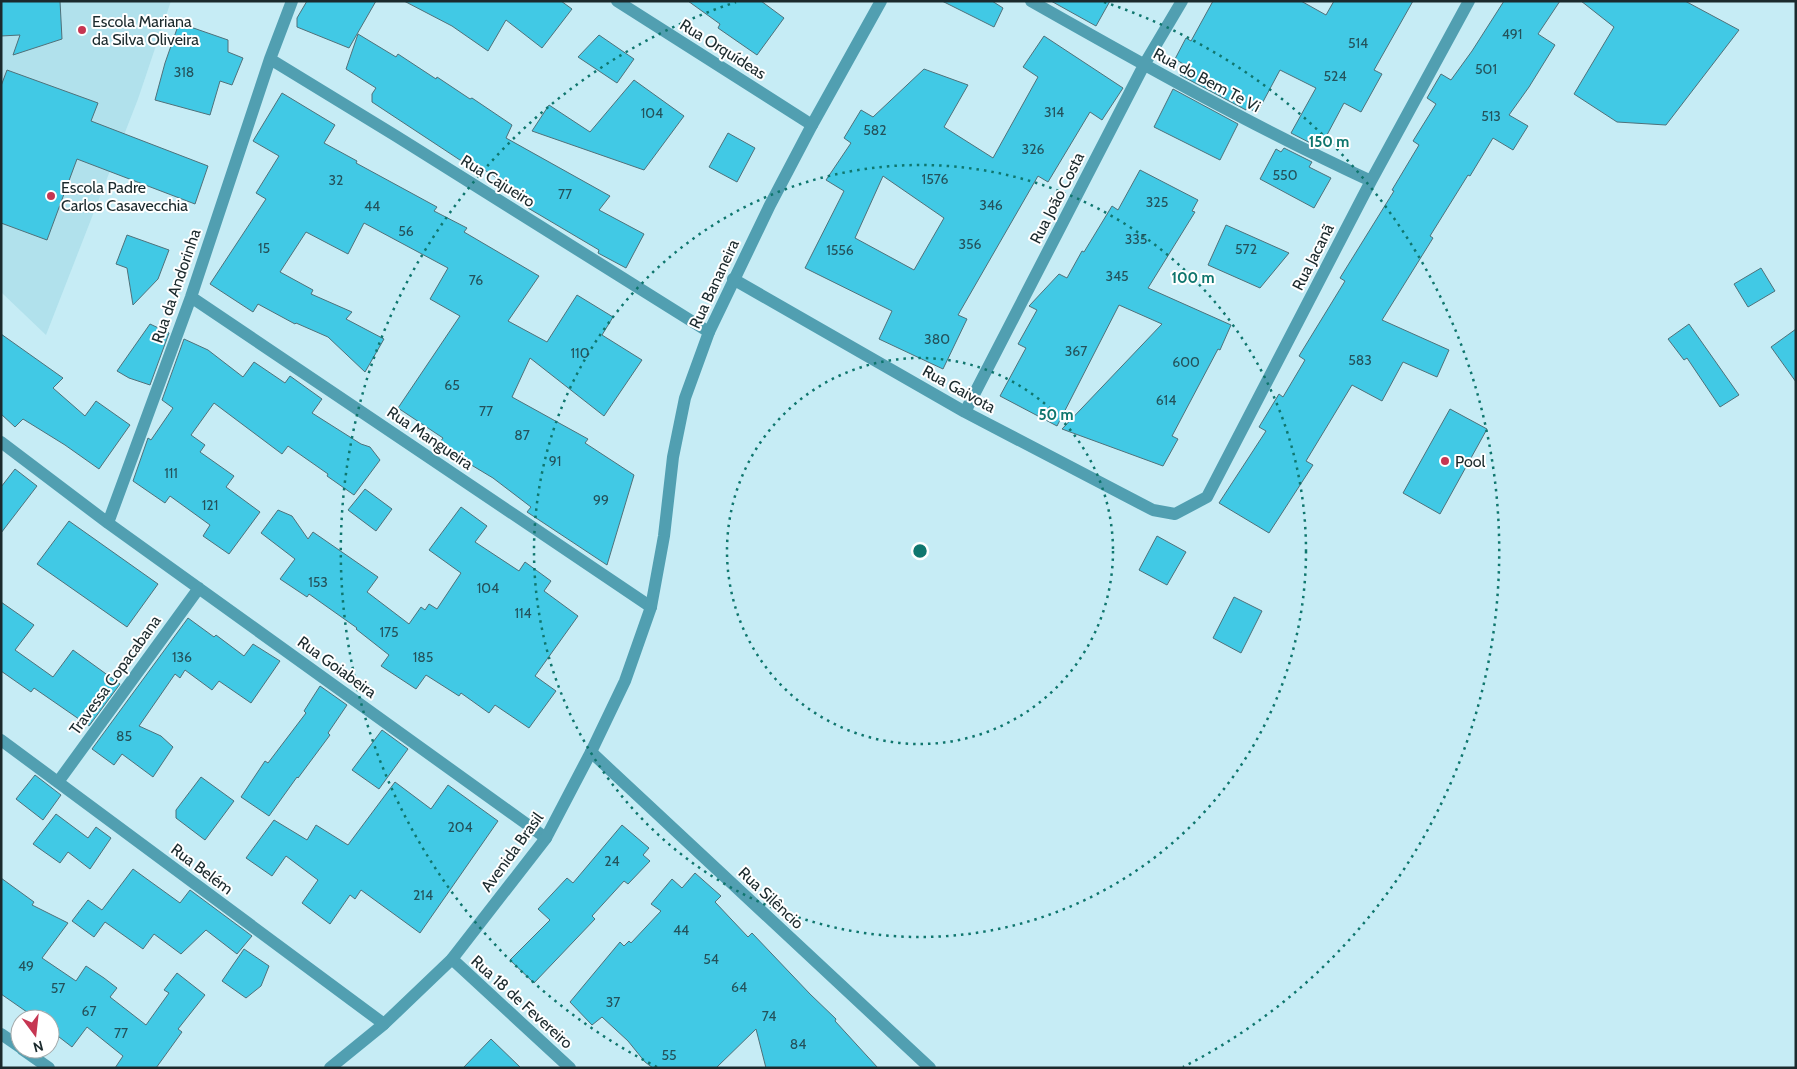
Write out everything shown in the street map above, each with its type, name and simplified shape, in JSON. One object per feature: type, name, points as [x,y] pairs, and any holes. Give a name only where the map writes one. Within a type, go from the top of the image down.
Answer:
[{"type":"street","name":"Rua da Andorinha","points":[[108,523],[191,297],[270,59],[292,1]]},
{"type":"street","name":"Rua Orquídeas","points":[[617,1],[812,125]]},
{"type":"street","name":"Rua Bananeira","points":[[650,607],[664,536],[673,457],[685,398],[709,332],[733,279],[812,125],[881,1]]},
{"type":"street","name":"Rua do Bem Te Vi","points":[[1031,1],[1144,65],[1320,158],[1371,181]]},
{"type":"street","name":"Rua João Costa","points":[[965,412],[1144,65],[1182,1]]},
{"type":"street","name":"Rua Jacanã","points":[[1174,514],[1207,497],[1371,181],[1469,1]]},
{"type":"street","name":"Rua Cajueiro","points":[[270,59],[709,332]]},
{"type":"street","name":"Rua Gaivota","points":[[733,279],[965,412],[1153,510],[1174,514]]},
{"type":"street","name":"Rua Mangueira","points":[[191,297],[650,607]]},
{"type":"street","name":"Rua Goiabeira","points":[[1,442],[108,523],[546,838]]},
{"type":"street","name":"Travessa Copacabana","points":[[58,782],[199,588]]},
{"type":"street","name":"Avenida Brasil","points":[[330,1068],[384,1024],[452,959],[546,838],[591,752],[625,681],[650,607]]},
{"type":"street","name":"Rua Belém","points":[[1,740],[384,1024]]},
{"type":"street","name":"Rua Silêncio","points":[[591,752],[930,1068]]},
{"type":"street","name":"Rua 18 de Fevereiro","points":[[452,959],[570,1068]]},
{"type":"street","points":[[36,1059],[49,1068]]},
{"type":"shaded area","name":"Escola Padre Carlos Casavecchia","points":[[1,1],[171,1],[138,99],[46,335],[1,292]]},
{"type":"building","points":[[1,1],[60,1],[62,39],[13,55],[20,35],[1,36]]},
{"type":"building","points":[[307,1],[376,1],[349,48],[297,27],[297,18]]},
{"type":"building","points":[[404,1],[561,1],[572,9],[542,48],[506,20],[488,51],[452,26]]},
{"type":"building","points":[[688,1],[761,1],[784,18],[757,55],[718,28],[720,24]]},
{"type":"building","points":[[942,1],[992,1],[1003,8],[994,27]]},
{"type":"building","points":[[1051,1],[1110,1],[1096,26]]},
{"type":"building","points":[[1213,1],[1301,1],[1326,15],[1334,1],[1413,1],[1374,70],[1382,74],[1361,112],[1344,103],[1320,148],[1291,133],[1316,88],[1280,70],[1257,113],[1247,107],[1246,110],[1180,75],[1185,65],[1175,59],[1186,38],[1191,41]]},
{"type":"building","points":[[1504,1],[1560,1],[1538,34],[1555,45],[1509,115],[1528,126],[1513,150],[1493,138],[1430,236],[1433,238],[1382,320],[1449,350],[1437,377],[1403,362],[1382,401],[1352,385],[1306,461],[1313,465],[1269,533],[1219,503],[1266,431],[1259,427],[1279,394],[1283,397],[1305,360],[1299,356],[1345,281],[1340,278],[1394,191],[1392,190],[1419,145],[1413,141],[1436,104],[1427,98],[1441,74],[1451,80]]},
{"type":"building","points":[[1581,1],[1685,1],[1739,30],[1666,125],[1617,122],[1574,94],[1614,27]]},
{"type":"building","points":[[179,23],[228,40],[228,52],[243,58],[232,85],[220,81],[210,115],[155,100]]},
{"type":"building","points":[[358,34],[396,57],[398,54],[436,79],[437,77],[470,99],[472,98],[512,125],[506,138],[610,196],[599,210],[644,234],[626,268],[598,253],[599,250],[528,208],[531,200],[469,160],[466,164],[372,102],[372,94],[376,88],[346,69]]},
{"type":"building","points":[[599,35],[634,59],[617,83],[578,57]]},
{"type":"building","points":[[1044,36],[1123,88],[1102,120],[1090,112],[1048,182],[1038,176],[958,315],[967,319],[943,369],[879,339],[892,311],[805,268],[844,191],[826,180],[851,143],[844,138],[861,110],[873,117],[924,69],[968,85],[944,127],[993,158],[1038,77],[1023,67]],"holes":[[[883,176],[944,218],[914,270],[855,238]]]},
{"type":"building","points":[[7,70],[98,103],[91,121],[208,166],[195,204],[77,159],[47,240],[1,223],[1,86]]},
{"type":"building","points":[[634,80],[684,116],[644,170],[532,131],[549,105],[590,132]]},
{"type":"building","points":[[1173,89],[1238,124],[1220,160],[1154,127]]},
{"type":"building","points":[[282,93],[335,125],[324,143],[357,161],[356,163],[437,207],[434,211],[467,228],[464,232],[539,276],[508,321],[547,342],[577,295],[613,317],[602,335],[642,360],[604,416],[530,358],[512,397],[588,439],[585,443],[634,475],[607,565],[527,512],[531,507],[493,478],[438,445],[443,438],[398,408],[460,316],[430,299],[448,268],[364,223],[348,254],[306,232],[280,272],[313,290],[311,294],[352,312],[346,319],[384,339],[365,372],[328,337],[295,324],[258,304],[253,312],[210,284],[266,199],[256,193],[279,156],[253,141]]},
{"type":"building","points":[[728,133],[755,148],[737,182],[709,167]]},
{"type":"building","points":[[1284,148],[1312,162],[1309,167],[1331,178],[1314,208],[1260,179],[1276,149],[1281,152]]},
{"type":"building","points":[[1140,170],[1198,200],[1192,211],[1195,212],[1148,288],[1231,325],[1220,350],[1218,349],[1172,436],[1178,439],[1163,466],[1062,429],[1162,324],[1119,305],[1057,426],[1000,396],[1026,348],[1018,344],[1037,310],[1029,306],[1059,274],[1067,278],[1082,251],[1084,252],[1112,206],[1118,210]]},
{"type":"building","points":[[1226,225],[1289,253],[1260,288],[1208,265]]},
{"type":"building","points":[[127,235],[169,250],[158,279],[133,305],[127,268],[116,264]]},
{"type":"building","points":[[1761,268],[1775,291],[1748,307],[1734,284]]},
{"type":"building","points":[[150,324],[169,333],[150,385],[129,378],[117,371]]},
{"type":"building","points":[[1689,324],[1739,395],[1720,407],[1687,358],[1684,360],[1668,339]]},
{"type":"building","points":[[1796,329],[1796,382],[1771,347]]},
{"type":"building","points":[[1,334],[63,378],[53,388],[85,416],[96,401],[130,425],[99,469],[23,419],[15,427],[1,414]]},
{"type":"building","points":[[184,339],[208,350],[243,377],[254,362],[285,383],[290,376],[322,399],[312,413],[361,444],[370,447],[380,460],[354,495],[288,446],[282,454],[214,403],[191,435],[205,445],[200,452],[234,476],[226,487],[260,512],[229,554],[203,536],[210,525],[170,496],[165,503],[133,481],[148,438],[151,440],[173,408],[162,400]]},
{"type":"building","name":"Pool","points":[[1450,409],[1487,429],[1440,514],[1403,493]]},
{"type":"building","points":[[15,469],[37,486],[1,533],[1,487]]},
{"type":"building","points":[[365,489],[392,509],[376,531],[348,510]]},
{"type":"building","points":[[461,507],[487,526],[475,542],[519,571],[525,562],[551,581],[544,591],[578,616],[535,676],[556,691],[529,728],[495,705],[489,713],[461,693],[459,696],[426,675],[416,689],[381,666],[389,655],[357,628],[309,594],[307,597],[280,579],[295,559],[261,533],[278,510],[292,516],[308,539],[313,532],[378,577],[367,592],[409,624],[421,607],[425,610],[429,604],[437,609],[461,573],[429,550]]},
{"type":"building","points":[[69,521],[158,584],[127,627],[37,564]]},
{"type":"building","points":[[1157,536],[1186,552],[1167,585],[1139,570]]},
{"type":"building","points":[[1234,597],[1262,611],[1241,653],[1213,638]]},
{"type":"building","points":[[1,602],[34,625],[15,650],[53,677],[73,650],[120,684],[89,726],[34,688],[31,692],[1,671]]},
{"type":"building","points":[[188,618],[214,637],[216,635],[244,656],[253,644],[280,661],[251,703],[219,681],[212,690],[185,670],[180,678],[175,674],[139,726],[161,736],[173,747],[153,777],[122,754],[114,765],[92,749]]},
{"type":"building","points":[[320,686],[347,705],[328,733],[330,735],[269,816],[241,797],[265,761],[268,763],[306,713],[304,711]]},
{"type":"building","points":[[382,730],[408,749],[379,789],[352,770]]},
{"type":"building","points":[[35,775],[61,795],[43,820],[16,799]]},
{"type":"building","points":[[201,777],[234,801],[205,840],[176,818],[176,810]]},
{"type":"building","points":[[395,782],[431,809],[448,785],[498,821],[420,933],[361,890],[355,899],[350,895],[330,924],[302,903],[318,880],[286,856],[272,876],[246,858],[274,820],[307,840],[316,825],[348,845]]},
{"type":"building","points":[[56,814],[88,838],[96,827],[111,838],[90,869],[68,852],[60,863],[33,844]]},
{"type":"building","points":[[622,825],[649,848],[643,855],[650,861],[628,884],[624,881],[592,916],[595,919],[534,983],[510,960],[550,920],[538,909],[567,878],[573,883]]},
{"type":"building","points":[[133,869],[180,903],[190,890],[252,936],[237,954],[206,930],[181,954],[154,934],[143,949],[105,922],[94,937],[72,921],[88,900],[102,910]]},
{"type":"building","points":[[695,873],[721,896],[715,902],[748,937],[752,933],[836,1019],[835,1021],[878,1068],[766,1068],[756,1029],[716,1068],[653,1068],[602,1017],[592,1025],[570,1002],[620,942],[624,946],[629,941],[631,943],[661,911],[651,904],[672,879],[682,888]]},
{"type":"building","points":[[1,878],[34,902],[32,905],[68,923],[42,958],[76,981],[86,966],[117,988],[110,997],[146,1025],[169,993],[164,990],[177,973],[205,995],[178,1029],[182,1032],[156,1068],[115,1068],[123,1056],[87,1027],[72,1047],[60,1038],[60,1009],[23,1009],[1,994]]},
{"type":"building","points":[[244,949],[269,966],[261,986],[246,998],[222,981]]},
{"type":"building","points":[[491,1039],[521,1068],[463,1068]]},
{"type":"place","name":"Escola Mariana da Silva Oliveira","points":[[82,30]]},
{"type":"place","name":"Escola Padre Carlos Casavecchia","points":[[51,196]]},
{"type":"place","name":"Pool","points":[[1445,461]]}]
